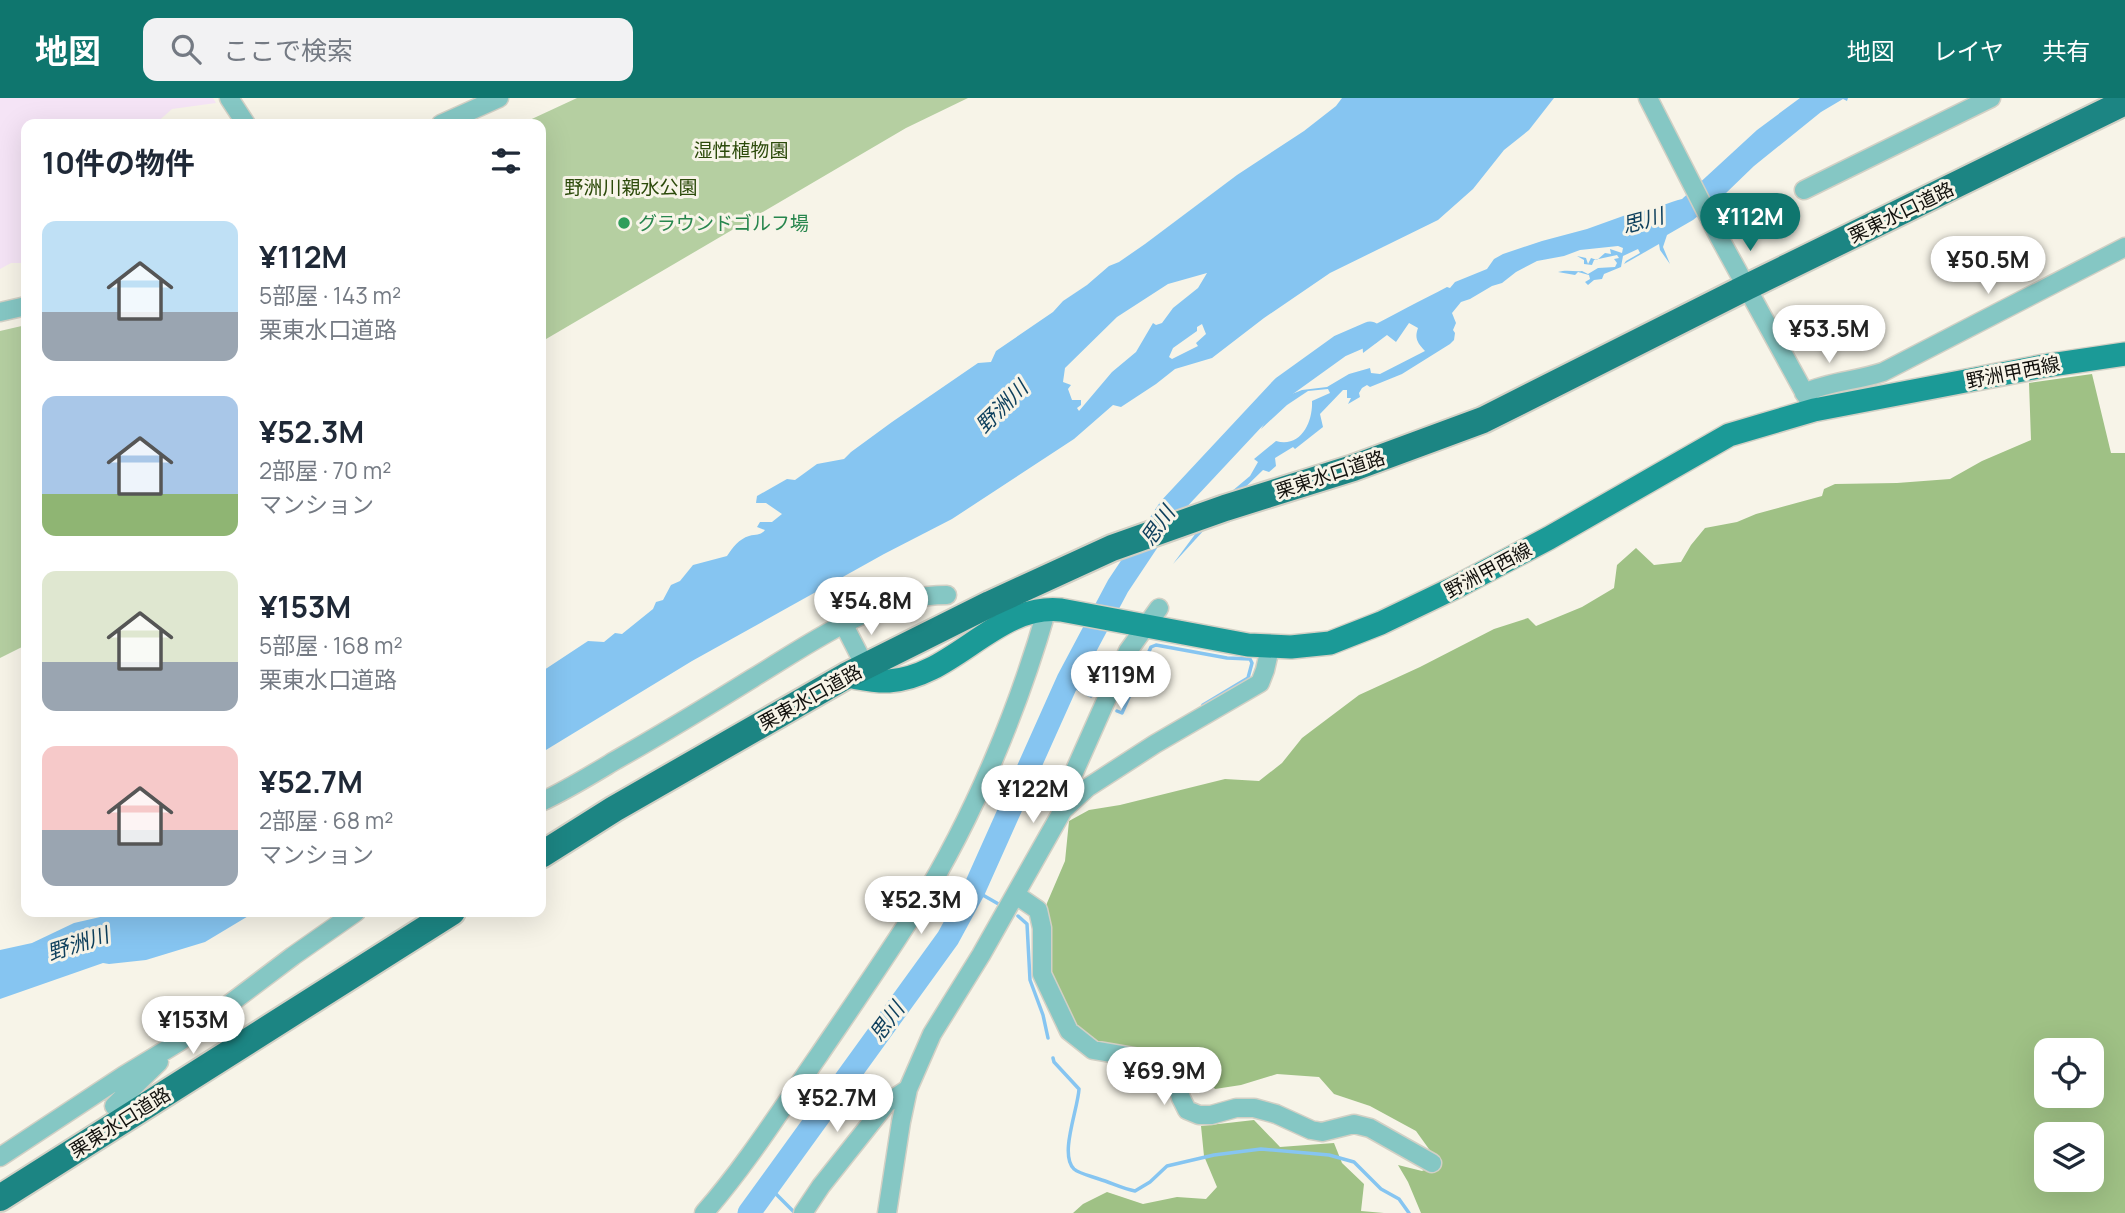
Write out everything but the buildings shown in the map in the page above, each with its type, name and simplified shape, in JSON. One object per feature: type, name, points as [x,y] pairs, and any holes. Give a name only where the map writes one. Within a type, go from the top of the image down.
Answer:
[{"type":"highway","name":"栗東水口道路","points":[[546,852],[614,809],[855,671],[990,604],[1112,548],[1353,468],[1483,420],[2125,102]]},
{"type":"highway","name":"栗東水口道路","points":[[0,1198],[444,917]]},
{"type":"main road","name":"野洲甲西線","points":[[855,671],[888,681],[910,677],[951,659],[1022,614],[1050,609],[1148,619],[1248,645],[1270,648],[1330,643],[1381,623],[1458,586],[1549,538],[1728,435],[1809,401],[1866,402],[2044,366],[2125,354]]},
{"type":"street","points":[[229,98],[243,119]]},
{"type":"street","points":[[452,119],[499,98]]},
{"type":"street","points":[[1648,98],[1719,237],[1809,401],[1820,386],[1866,378],[1883,372],[2125,247]]},
{"type":"street","points":[[1804,190],[1991,98]]},
{"type":"street","points":[[0,312],[21,307]]},
{"type":"street","points":[[1866,378],[1866,402]]},
{"type":"street","points":[[546,799],[844,625],[895,602],[930,595],[947,595]]},
{"type":"street","points":[[704,1213],[727,1187],[780,1111],[920,903],[957,836],[1000,744],[1050,609]]},
{"type":"street","points":[[1063,810],[1063,797],[1099,713],[1128,651],[1148,619]]},
{"type":"street","points":[[844,625],[855,671]]},
{"type":"street","points":[[887,1213],[908,1089],[932,1034],[1016,895],[1063,810],[1087,788],[1155,744],[1260,683],[1270,648]]},
{"type":"street","points":[[1016,895],[1038,910],[1042,928],[1042,974],[1069,1031],[1093,1050],[1163,1062],[1175,1074],[1187,1110],[1199,1115],[1211,1115],[1236,1108],[1254,1108],[1322,1132],[1354,1124],[1370,1128],[1432,1163]]},
{"type":"street","points":[[0,1157],[179,1042],[349,917]]},
{"type":"street","points":[[114,1106],[179,1042]]},
{"type":"street","points":[[803,1213],[887,1102],[908,1089]]},
{"type":"shaded area","points":[[0,98],[213,98],[216,103],[172,109],[161,119],[21,119],[21,263],[11,263],[0,269]]},
{"type":"green space","name":"野洲川親水公園","points":[[577,98],[968,98],[906,128],[546,339],[546,119],[532,119]]},
{"type":"green space","points":[[21,326],[21,648],[0,658],[0,331]]},
{"type":"green space","points":[[2092,374],[2111,453],[2125,453],[2125,1213],[1421,1213],[1398,1165],[1422,1171],[1439,1163],[1416,1131],[1370,1106],[1334,1094],[1319,1077],[1277,1074],[1241,1085],[1215,1089],[1199,1067],[1174,1070],[1067,1030],[1042,951],[1047,903],[1065,861],[1069,821],[1089,810],[1225,779],[1259,781],[1282,763],[1302,738],[1359,695],[1494,629],[1528,618],[1536,626],[1582,607],[1614,588],[1617,565],[1636,548],[1654,565],[1681,562],[1705,528],[1737,522],[1822,496],[1824,489],[1835,484],[1950,479],[1982,461],[2031,440],[2029,383]]},
{"type":"green space","points":[[1254,1120],[1280,1147],[1334,1143],[1342,1163],[1364,1184],[1361,1211],[1384,1213],[1073,1213],[1083,1204],[1107,1192],[1143,1204],[1177,1197],[1206,1199],[1217,1187],[1204,1156],[1201,1126]]},
{"type":"water","name":"野洲川","points":[[1342,98],[1554,98],[1529,130],[1504,150],[1473,189],[1438,220],[1330,273],[1212,358],[1175,369],[1121,407],[1113,405],[1074,439],[952,519],[692,661],[546,750],[546,669],[588,641],[604,642],[615,633],[622,634],[653,609],[656,602],[663,600],[671,585],[680,581],[693,565],[727,556],[742,539],[763,532],[765,530],[757,527],[760,522],[772,522],[782,514],[766,503],[756,503],[757,496],[787,479],[795,480],[817,464],[844,459],[892,422],[978,363],[991,362],[996,351],[1053,312],[1063,301],[1109,266],[1145,244],[1237,175],[1304,131],[1336,106]],"holes":[[[1207,273],[1198,288],[1173,308],[1162,323],[1153,323],[1136,352],[1112,372],[1079,411],[1077,408],[1081,405],[1081,400],[1072,400],[1068,389],[1071,385],[1063,382],[1065,368],[1117,317],[1168,284]],[[1202,324],[1206,334],[1196,343],[1198,346],[1172,359],[1169,357],[1173,348],[1197,331],[1197,327]]]},
{"type":"water","points":[[1800,98],[1848,98],[1847,101],[1843,99],[1821,112],[1693,220],[1667,235],[1663,247],[1670,264],[1659,244],[1624,264],[1640,253],[1638,249],[1623,256],[1621,267],[1588,285],[1585,282],[1590,279],[1589,275],[1558,272],[1582,271],[1588,274],[1598,268],[1615,267],[1617,263],[1614,259],[1619,258],[1617,255],[1598,259],[1605,253],[1611,254],[1610,249],[1622,253],[1623,248],[1618,246],[1580,250],[1537,261],[1502,283],[1461,302],[1452,313],[1456,323],[1453,330],[1454,340],[1450,344],[1402,374],[1370,387],[1367,385],[1359,393],[1360,397],[1348,404],[1351,398],[1347,398],[1347,390],[1343,390],[1320,414],[1323,427],[1295,449],[1293,447],[1275,458],[1276,466],[1269,472],[1263,470],[1173,564],[1219,502],[1250,476],[1258,462],[1254,459],[1276,441],[1292,441],[1299,437],[1308,425],[1312,401],[1330,393],[1328,389],[1308,391],[1287,405],[1261,429],[1267,419],[1258,419],[1270,413],[1274,401],[1302,390],[1327,387],[1349,374],[1370,368],[1371,373],[1380,374],[1425,351],[1417,341],[1418,328],[1409,323],[1396,342],[1387,335],[1363,353],[1362,339],[1339,349],[1310,374],[1301,379],[1297,377],[1287,385],[1303,371],[1322,357],[1385,319],[1447,287],[1450,288],[1455,282],[1487,269],[1494,259],[1503,254],[1682,199],[1757,130]]},
{"type":"water","points":[[1577,256],[1586,258],[1588,264],[1591,258],[1596,260],[1592,265],[1584,264],[1584,260]]},
{"type":"water","name":"野洲川","points":[[100,917],[247,917],[205,942],[146,960],[103,963],[0,999],[0,950],[32,943],[74,923]]},
{"type":"waterway","name":"思川","points":[[749,1213],[948,938],[974,890],[1068,680],[1118,586],[1170,508],[1283,387],[1340,346],[1370,333]]},
{"type":"waterway","points":[[1117,711],[1122,713],[1151,647],[1156,645],[1227,658],[1250,659],[1252,663],[1248,678],[1203,705]]},
{"type":"waterway","points":[[1068,680],[1074,687],[1091,696]]},
{"type":"waterway","points":[[974,890],[1002,906]]},
{"type":"waterway","points":[[1018,916],[1027,924],[1030,980],[1048,1038]]},
{"type":"waterway","points":[[1053,1058],[1079,1089],[1068,1153],[1074,1169],[1079,1172],[1135,1191],[1150,1182],[1167,1166],[1214,1155],[1261,1149],[1329,1155],[1354,1162],[1381,1189],[1399,1199],[1409,1213]]},
{"type":"waterway","points":[[769,1187],[795,1213]]},
{"type":"place","name":"グラウンドゴルフ場","points":[[624,223]]},
{"type":"park label","name":"湿性植物園","points":[[741,150]]}]
